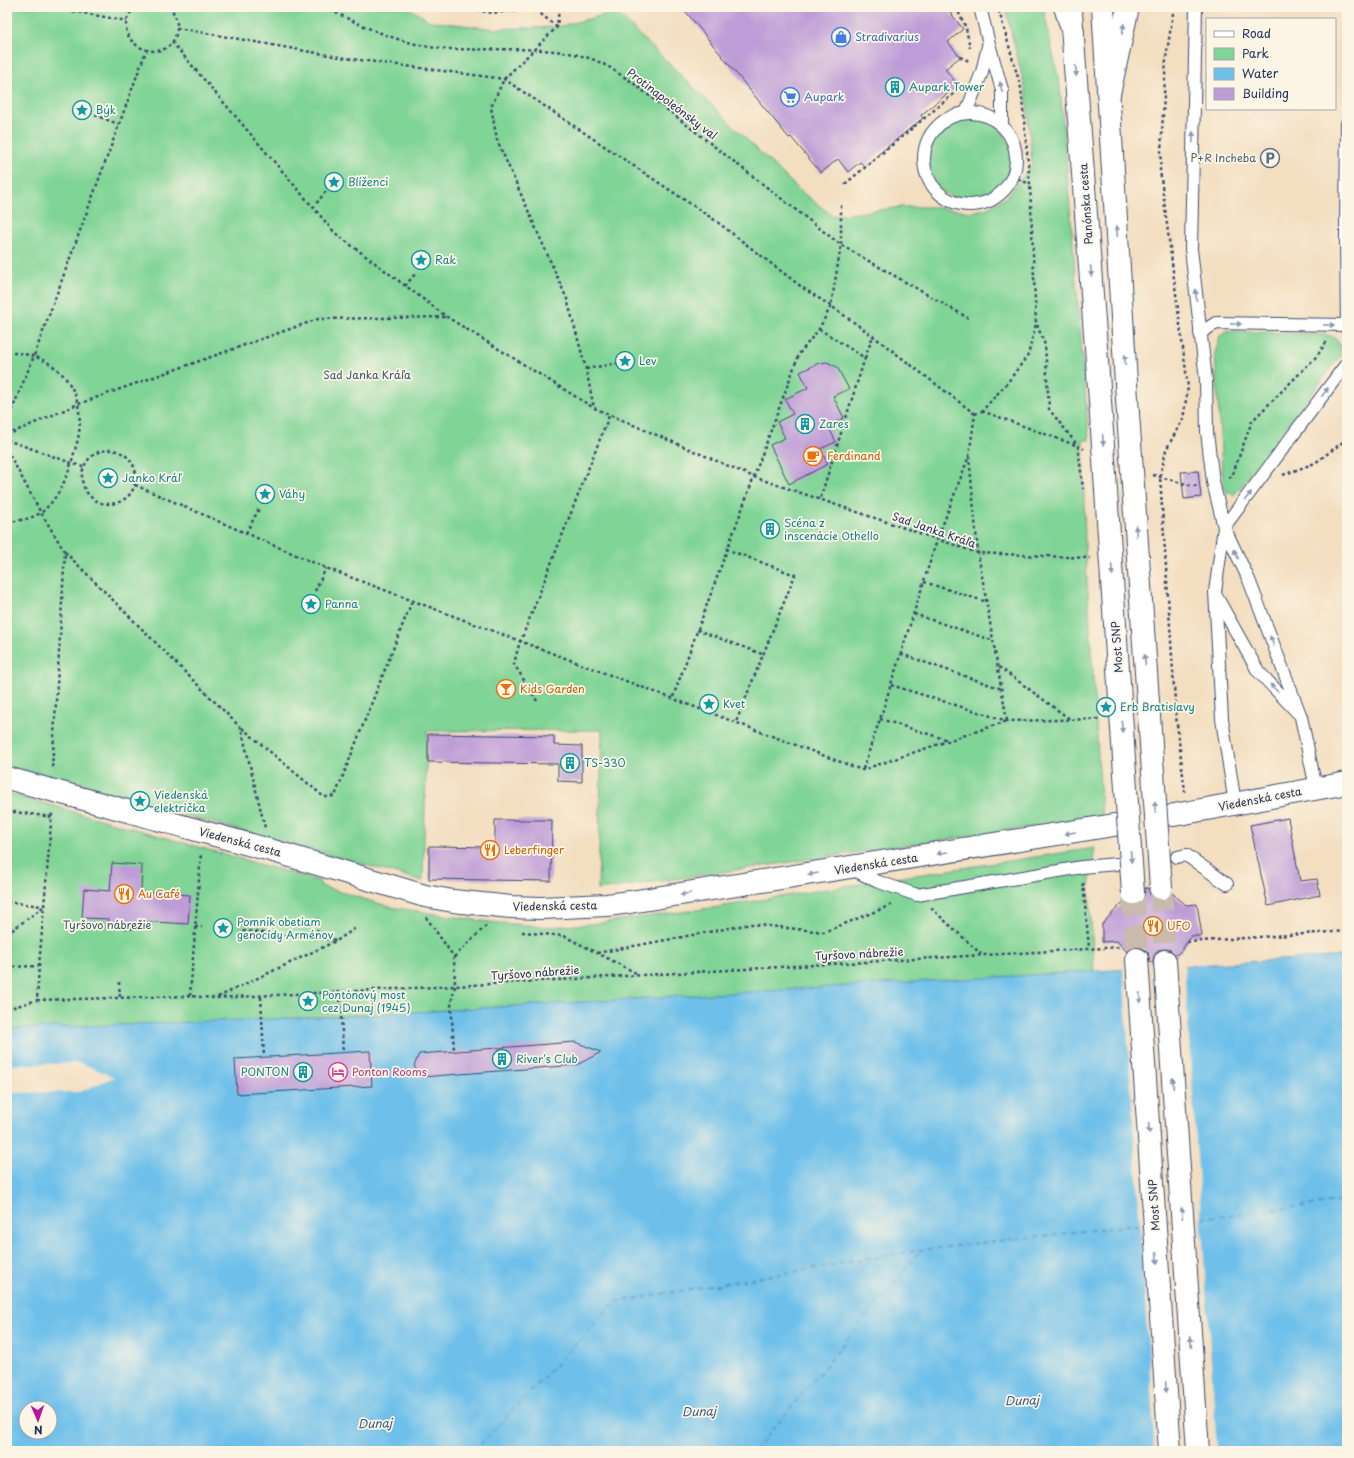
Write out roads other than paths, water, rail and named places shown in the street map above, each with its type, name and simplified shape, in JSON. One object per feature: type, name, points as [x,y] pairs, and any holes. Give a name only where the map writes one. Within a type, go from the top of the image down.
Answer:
[{"type":"main road","points":[[1066,7],[1073,32]]},
{"type":"main road","name":"Panónska cesta","points":[[1071,7],[1100,401]]},
{"type":"main road","points":[[1103,7],[1127,399],[1160,888]]},
{"type":"main road","points":[[1109,94],[1128,7]]},
{"type":"main road","name":"Most SNP","points":[[1100,401],[1133,892]]},
{"type":"main road","name":"Viedenská cesta","points":[[7,778],[270,850],[425,896],[453,901],[512,907],[607,905],[1114,825]]},
{"type":"main road","name":"Viedenská cesta","points":[[1174,815],[1347,783]]},
{"type":"main road","name":"Most SNP","points":[[1130,953],[1170,1451]]},
{"type":"main road","points":[[1165,961],[1198,1451]]},
{"type":"lane","points":[[980,7],[988,44],[1002,90],[1002,126]]},
{"type":"lane","points":[[1196,7],[1191,249],[1206,380],[1207,432],[1213,482],[1224,527],[1249,580],[1301,717],[1316,788]]},
{"type":"lane","points":[[966,113],[982,72],[988,44]]},
{"type":"lane","points":[[966,113],[979,114],[991,118],[1002,126],[1008,132],[1015,149],[1016,168],[1009,185],[996,198],[979,205],[969,206],[951,202],[933,188],[926,175],[923,161],[929,137],[941,123],[948,118],[966,113]]},
{"type":"lane","points":[[1200,333],[1216,323],[1347,326],[1347,123]]},
{"type":"lane","points":[[1234,804],[1222,719],[1214,592],[1224,527],[1347,363]]},
{"type":"lane","points":[[1214,592],[1258,671],[1301,717]]},
{"type":"lane","points":[[1177,857],[1186,855],[1227,884]]},
{"type":"lane","points":[[849,868],[876,881],[917,895],[1082,867],[1117,864]]},
{"type":"water","name":"Dunaj","points":[[1347,956],[1347,1451],[7,1451],[7,1029],[348,1016]]},
{"type":"tunnel","points":[[1114,825],[1174,815]]},
{"type":"tunnel","points":[[1161,888],[1165,961]]},
{"type":"tunnel","points":[[1133,893],[1137,959]]},
{"type":"place","name":"Stradivarius","points":[[841,37]]},
{"type":"place","name":"Aupark Tower","points":[[895,87]]},
{"type":"place","name":"Aupark","points":[[790,97]]},
{"type":"place","name":"Býk","points":[[82,110]]},
{"type":"place","name":"P+R Incheba","points":[[1270,158]]},
{"type":"place","name":"Blíženci","points":[[334,182]]},
{"type":"place","name":"Rak","points":[[421,260]]},
{"type":"place","name":"Lev","points":[[625,361]]},
{"type":"place","name":"Zares","points":[[805,424]]},
{"type":"place","name":"Ferdinand","points":[[813,456]]},
{"type":"place","name":"Janko Kráľ","points":[[108,478]]},
{"type":"place","name":"Váhy","points":[[265,494]]},
{"type":"place","name":"Scéna z inscenácie Othello","points":[[770,529]]},
{"type":"place","name":"Panna","points":[[311,604]]},
{"type":"place","name":"Kids Garden","points":[[506,689]]},
{"type":"place","name":"Kvet","points":[[709,704]]},
{"type":"place","name":"Erb Bratislavy","points":[[1106,707]]},
{"type":"place","name":"TS-330","points":[[570,763]]},
{"type":"place","name":"Viedenská električka","points":[[140,801]]},
{"type":"place","name":"Leberfinger","points":[[490,850]]},
{"type":"place","name":"Au Café","points":[[124,894]]},
{"type":"place","name":"UFO","points":[[1153,926]]},
{"type":"place","name":"Pomník obetiam genocídy Arménov","points":[[223,928]]},
{"type":"place","name":"Pontónový most cez Dunaj (1945)","points":[[308,1001]]},
{"type":"place","name":"River's Club","points":[[502,1059]]},
{"type":"place","name":"PONTON","points":[[303,1072]]},
{"type":"place","name":"Ponton Rooms","points":[[338,1072]]},
{"type":"park label","name":"Sad Janka Kráľa","points":[[367,375]]},
{"type":"park label","name":"Tyršovo nábrežie","points":[[107,925]]}]
